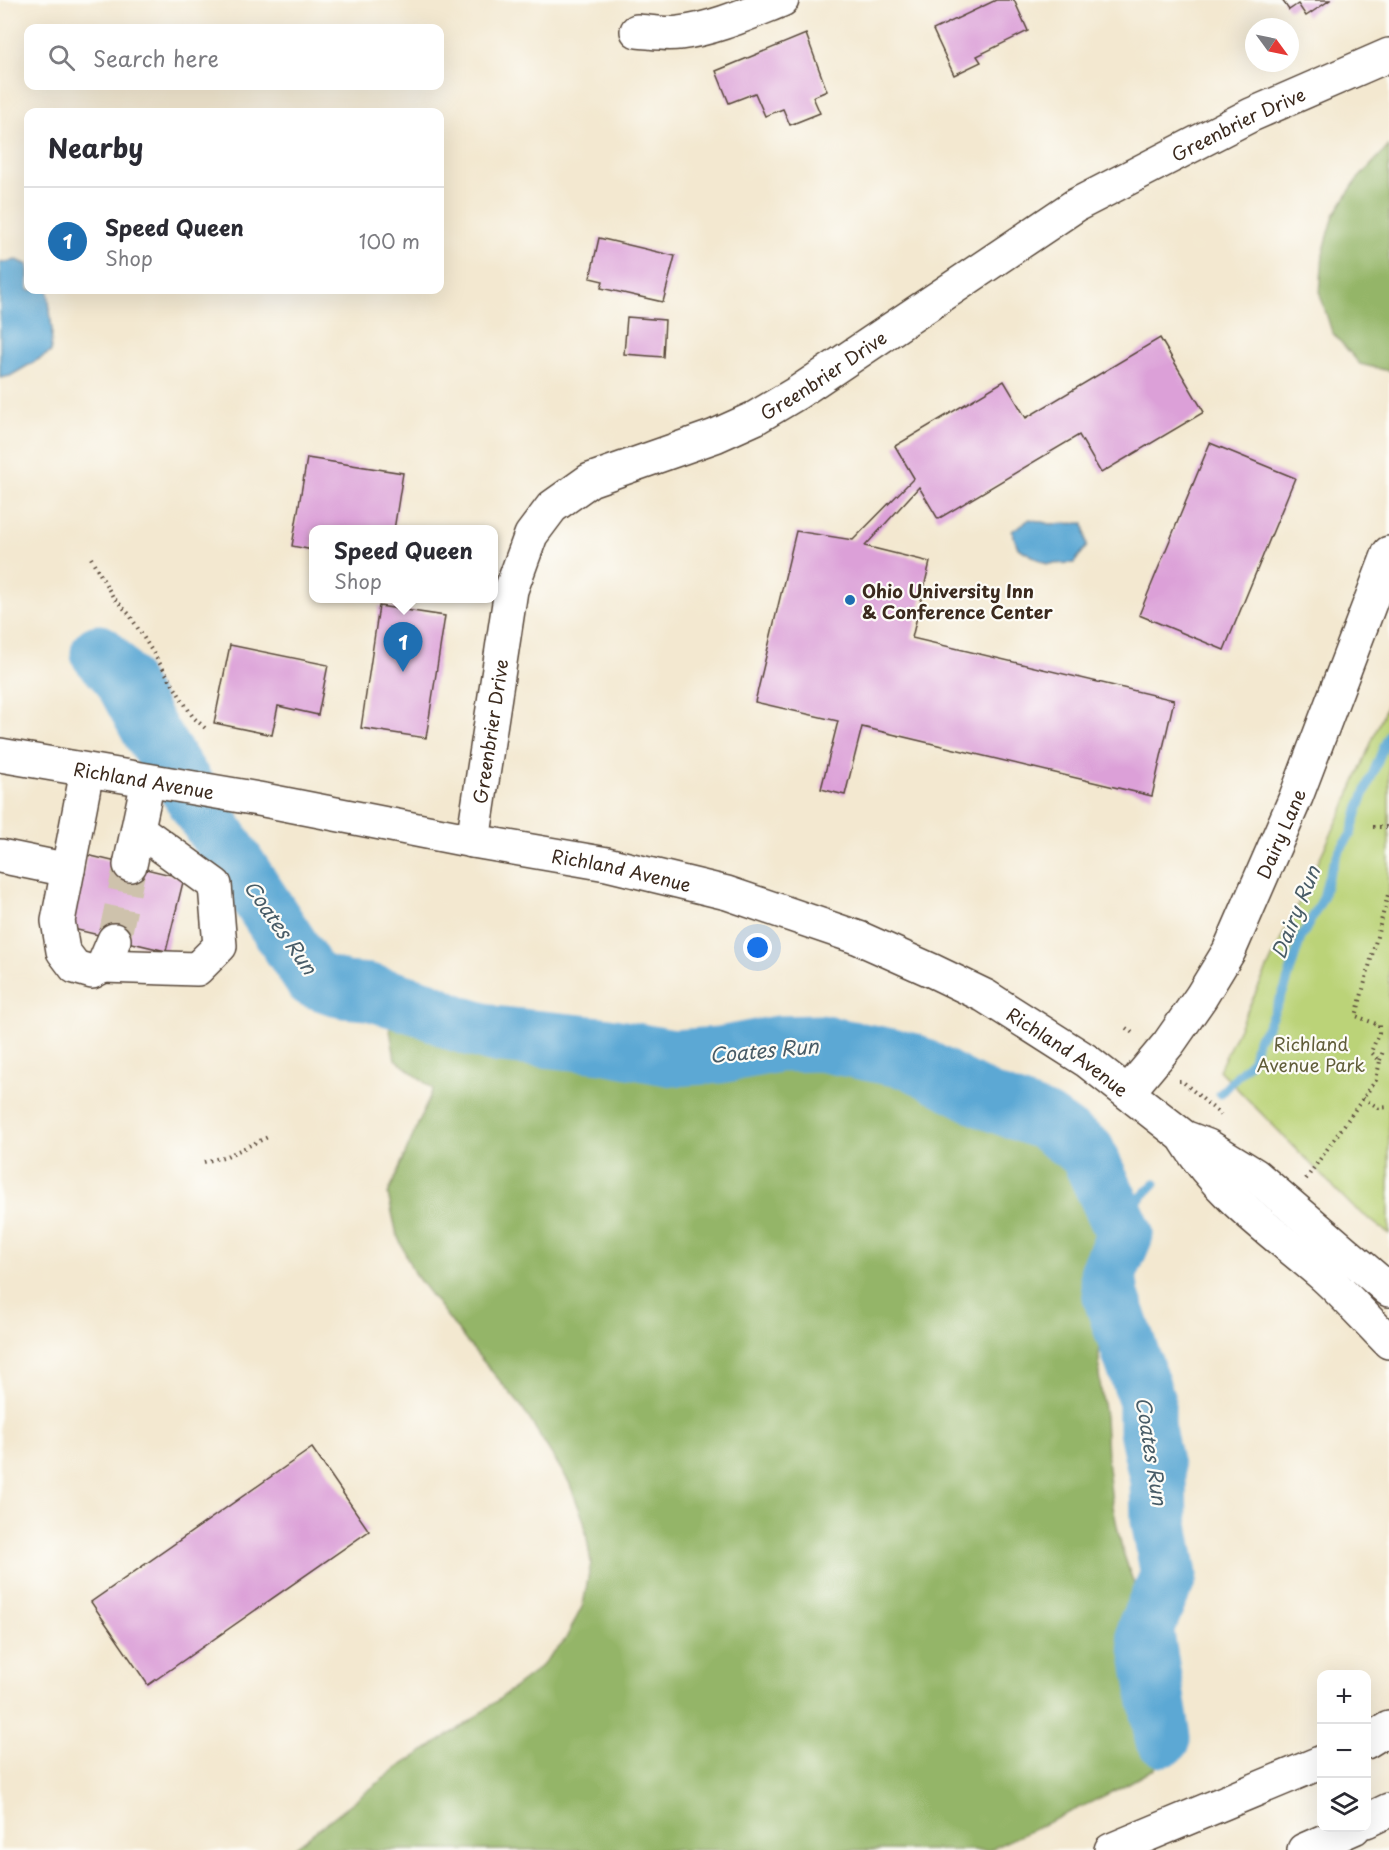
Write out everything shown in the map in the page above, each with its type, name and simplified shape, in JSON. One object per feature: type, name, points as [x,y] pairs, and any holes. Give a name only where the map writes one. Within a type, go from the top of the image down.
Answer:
[{"type":"main road","points":[[638,31],[662,34],[692,31],[734,19],[782,0]]},
{"type":"main road","name":"Greenbrier Drive","points":[[473,841],[511,590],[531,535],[552,507],[590,480],[714,436],[755,418],[797,393],[1076,205],[1251,115],[1389,55]]},
{"type":"main road","name":"Dairy Lane","points":[[1128,1092],[1169,1043],[1229,951],[1296,797],[1389,553]]},
{"type":"main road","name":"Richland Avenue","points":[[0,755],[665,876],[727,892],[859,938],[985,996],[1087,1061],[1184,1137],[1208,1146],[1255,1175],[1389,1290]]},
{"type":"main road","points":[[87,771],[58,921],[63,951],[75,968],[92,972],[108,953],[197,969],[220,946],[215,885],[138,829]]},
{"type":"main road","points":[[130,865],[148,781]]},
{"type":"main road","points":[[0,856],[68,870]]},
{"type":"main road","name":"Richland Avenue","points":[[1184,1137],[1196,1158],[1234,1200],[1326,1278],[1389,1342]]},
{"type":"main road","points":[[1371,1740],[1389,1728]]},
{"type":"main road","points":[[1371,1741],[1389,1736]]},
{"type":"main road","points":[[1111,1850],[1317,1764]]},
{"type":"main road","points":[[1371,1819],[1389,1810]]},
{"type":"main road","points":[[1304,1850],[1343,1832]]},
{"type":"path","points":[[91,558],[113,597],[129,614],[193,717],[205,728]]},
{"type":"path","points":[[1373,827],[1388,828],[1389,820]]},
{"type":"path","points":[[1380,1061],[1371,1052],[1379,1033],[1379,1025],[1356,1016],[1389,891]]},
{"type":"path","points":[[1126,1028],[1134,1034]]},
{"type":"path","points":[[1300,1186],[1376,1080],[1383,1051]]},
{"type":"path","points":[[1363,1098],[1379,1108],[1389,1107]]},
{"type":"path","points":[[204,1162],[227,1156],[270,1136]]},
{"type":"green space","points":[[1389,146],[1389,371],[1360,364],[1332,332],[1320,294],[1323,254],[1334,215],[1356,181]]},
{"type":"green space","name":"Richland Avenue Park","points":[[1389,700],[1389,1234],[1352,1206],[1219,1070],[1345,805]]},
{"type":"green space","points":[[413,986],[451,1001],[483,1027],[545,1029],[624,1051],[643,1053],[704,1051],[803,1033],[856,1035],[927,1059],[1038,1108],[1085,1132],[1106,1168],[1113,1209],[1112,1251],[1099,1334],[1099,1375],[1112,1502],[1122,1549],[1136,1590],[1158,1680],[1166,1726],[1155,1768],[1094,1801],[989,1850],[291,1850],[396,1769],[469,1722],[536,1671],[565,1640],[583,1605],[591,1563],[584,1521],[569,1482],[522,1407],[466,1341],[414,1273],[397,1235],[388,1194],[433,1089],[395,1059],[388,1018]]},
{"type":"water","points":[[17,260],[24,263],[24,294],[48,294],[52,330],[51,352],[10,376],[0,378],[0,263]]},
{"type":"water","points":[[1030,519],[1050,524],[1084,523],[1087,546],[1074,563],[1047,564],[1018,548],[1012,531]]},
{"type":"building","points":[[996,0],[1014,0],[1028,31],[977,56],[981,62],[954,75],[933,30]]},
{"type":"building","points":[[1282,0],[1330,0],[1306,16],[1298,4],[1289,10]]},
{"type":"building","points":[[806,34],[827,91],[813,97],[820,113],[790,125],[783,109],[765,116],[755,93],[729,103],[716,71]]},
{"type":"building","points":[[599,238],[675,256],[663,302],[601,288],[603,281],[590,278]]},
{"type":"building","points":[[627,317],[665,320],[663,357],[624,354]]},
{"type":"building","name":"Ohio University Inn & Conference Center","points":[[1160,338],[1204,412],[1101,473],[1079,435],[938,519],[919,487],[865,546],[930,562],[912,638],[1174,700],[1152,796],[862,727],[845,795],[821,789],[838,721],[755,702],[796,531],[853,540],[914,478],[895,446],[1004,381],[1026,418]]},
{"type":"building","points":[[1210,443],[1295,478],[1224,650],[1139,615]]},
{"type":"building","points":[[307,458],[403,473],[395,525],[309,525],[309,549],[292,546]]},
{"type":"building","points":[[379,606],[445,616],[426,738],[361,728]]},
{"type":"building","points":[[230,645],[328,665],[318,715],[278,706],[272,735],[214,723]]},
{"type":"building","points":[[87,855],[184,878],[166,951],[69,928]]},
{"type":"building","points":[[312,1448],[369,1531],[148,1685],[91,1602]]},
{"type":"waterway","name":"Coates Run","points":[[99,653],[121,677],[151,733],[312,979],[344,990],[369,992],[426,1009],[456,1023],[492,1034],[602,1045],[673,1058],[720,1055],[778,1044],[820,1043],[911,1061],[987,1101],[1045,1122],[1087,1152],[1125,1234],[1108,1274],[1111,1296],[1147,1401],[1147,1430],[1158,1481],[1159,1520],[1169,1575],[1145,1629],[1163,1738]]},
{"type":"waterway","name":"Dairy Run","points":[[1220,1094],[1253,1059],[1257,1040],[1267,1027],[1285,988],[1301,938],[1323,898],[1328,877],[1338,853],[1351,834],[1359,807],[1389,734]]},
{"type":"waterway","name":"Dairy Run","points":[[1119,1220],[1155,1183]]},
{"type":"tunnel","points":[[114,940],[130,865]]},
{"type":"place","name":"Ohio University Inn & Conference Center","points":[[850,600]]},
{"type":"place","name":"Speed Queen","points":[[403,672]]}]
